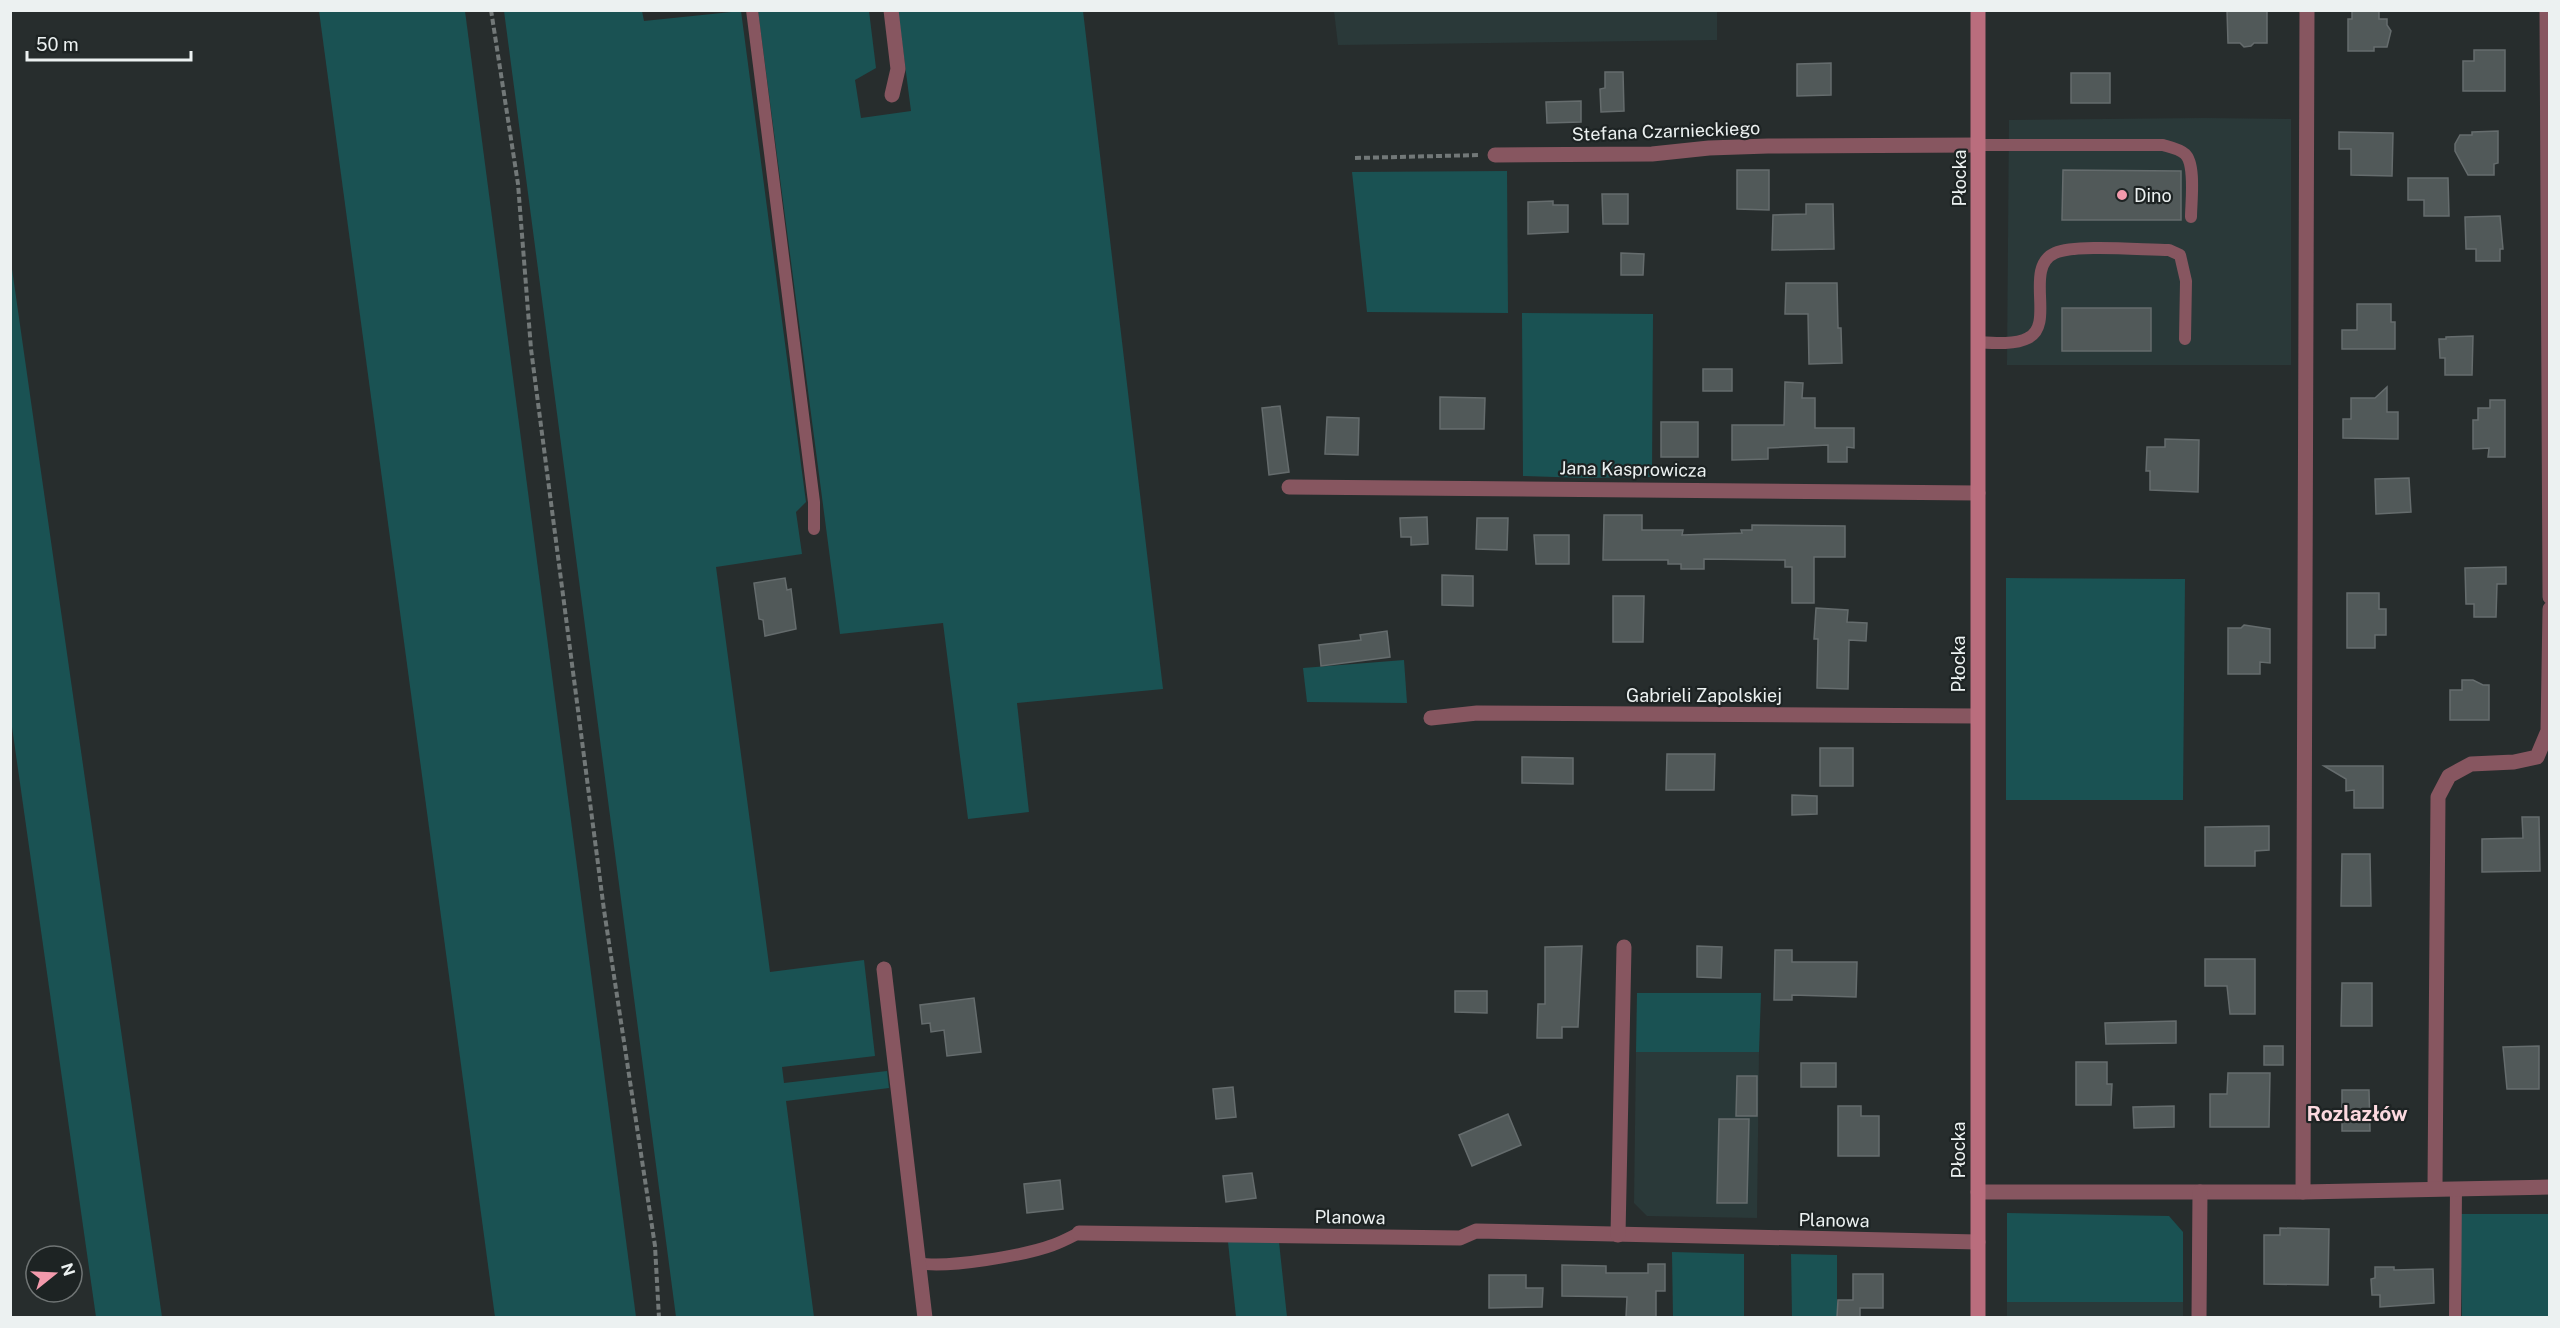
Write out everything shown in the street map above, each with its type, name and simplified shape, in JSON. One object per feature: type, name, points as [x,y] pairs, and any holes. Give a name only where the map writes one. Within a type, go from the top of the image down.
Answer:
[{"type":"street","points":[[891,10],[898,69],[892,95]]},
{"type":"street","name":"Płocka","points":[[1978,10],[1978,1317]]},
{"type":"street","points":[[2303,1192],[2307,10]]},
{"type":"street","points":[[2547,10],[2550,597]]},
{"type":"street","name":"Stefana Czarnieckiego","points":[[1495,154],[1652,154],[1709,148],[1768,146],[1978,145]]},
{"type":"street","name":"Jana Kasprowicza","points":[[1289,487],[1978,492]]},
{"type":"street","points":[[2435,1188],[2438,798],[2449,776],[2471,764],[2514,762],[2537,757],[2548,731],[2550,609]]},
{"type":"street","name":"Gabrieli Zapolskiej","points":[[1431,718],[1477,713],[1977,716]]},
{"type":"street","points":[[1618,1235],[1624,947]]},
{"type":"street","points":[[884,969],[925,1317]]},
{"type":"street","points":[[1978,1192],[2303,1192],[2550,1187]]},
{"type":"street","points":[[2199,1317],[2200,1192]]},
{"type":"street","name":"Planowa","points":[[1079,1233],[1460,1238],[1476,1231],[1978,1242]]},
{"type":"lane","points":[[752,10],[814,502],[814,529]]},
{"type":"lane","points":[[1978,145],[2163,145],[2175,149],[2185,154],[2190,162],[2191,217]]},
{"type":"lane","points":[[1978,342],[1993,343],[2027,339],[2034,334],[2040,322],[2041,270],[2044,260],[2054,253],[2073,248],[2169,250],[2180,255],[2186,281],[2185,339]]},
{"type":"lane","points":[[2455,1317],[2456,1188]]},
{"type":"lane","points":[[918,1263],[944,1266],[1017,1254],[1053,1245],[1079,1233]]},
{"type":"path","points":[[492,10],[518,184],[531,349],[604,910],[655,1246],[659,1317]]},
{"type":"path","points":[[1354,158],[1495,154]]},
{"type":"shaded area","points":[[319,11],[465,11],[636,1317],[495,1317]]},
{"type":"shaded area","points":[[504,11],[642,11],[644,21],[741,11],[806,502],[796,512],[802,554],[716,567],[770,972],[864,960],[875,1056],[782,1067],[784,1083],[887,1071],[889,1088],[786,1101],[814,1317],[676,1317]]},
{"type":"shaded area","points":[[758,11],[869,11],[876,68],[855,80],[861,118],[911,111],[898,11],[1083,11],[1163,689],[1017,703],[1029,812],[968,819],[943,623],[840,634]]},
{"type":"shaded area","points":[[1334,11],[1717,11],[1717,40],[1338,45]]},
{"type":"shaded area","points":[[2291,119],[2291,365],[2007,365],[2009,120]]},
{"type":"shaded area","points":[[1507,171],[1508,313],[1367,312],[1352,172]]},
{"type":"shaded area","points":[[10,255],[162,1317],[96,1317],[11,720]]},
{"type":"shaded area","points":[[1522,313],[1653,314],[1652,477],[1523,476]]},
{"type":"shaded area","points":[[2006,578],[2185,579],[2183,800],[2006,800]]},
{"type":"shaded area","points":[[1404,660],[1407,703],[1307,702],[1303,668]]},
{"type":"shaded area","points":[[1637,993],[1761,993],[1759,1052],[1636,1052]]},
{"type":"shaded area","points":[[1636,1052],[1759,1052],[1757,1218],[1647,1216],[1634,1203]]},
{"type":"shaded area","points":[[2007,1213],[2169,1216],[2183,1232],[2183,1302],[2007,1302]]},
{"type":"shaded area","points":[[2460,1214],[2549,1214],[2549,1317],[2462,1317]]},
{"type":"shaded area","points":[[1228,1242],[1279,1242],[1287,1317],[1236,1317]]},
{"type":"shaded area","points":[[1672,1252],[1744,1254],[1744,1317],[1673,1317]]},
{"type":"shaded area","points":[[1791,1254],[1837,1255],[1837,1317],[1792,1317]]},
{"type":"shaded area","points":[[2007,1302],[2183,1302],[2183,1317],[2007,1318]]},
{"type":"building","points":[[2227,10],[2267,10],[2267,43],[2254,43],[2244,47],[2240,43],[2228,43]]},
{"type":"building","points":[[2352,10],[2379,10],[2379,19],[2387,19],[2387,25],[2391,31],[2387,47],[2374,47],[2374,51],[2348,51],[2348,19],[2352,19]]},
{"type":"building","points":[[2474,50],[2505,50],[2505,91],[2463,91],[2463,61],[2474,61]]},
{"type":"building","points":[[1831,63],[1831,95],[1797,96],[1797,64]]},
{"type":"building","points":[[1605,72],[1623,72],[1624,111],[1601,112],[1600,89],[1605,88]]},
{"type":"building","points":[[2071,73],[2110,73],[2110,103],[2071,103]]},
{"type":"building","points":[[1581,101],[1581,122],[1547,123],[1546,102]]},
{"type":"building","points":[[2498,131],[2498,163],[2494,164],[2494,175],[2468,175],[2455,151],[2455,144],[2460,135]]},
{"type":"building","points":[[2339,132],[2393,133],[2392,176],[2351,175],[2351,149],[2339,149]]},
{"type":"building","points":[[1737,170],[1769,170],[1769,210],[1737,209]]},
{"type":"building","name":"Dino","points":[[2063,170],[2181,171],[2181,220],[2062,220]]},
{"type":"building","points":[[2408,178],[2448,178],[2449,216],[2424,216],[2424,200],[2408,200]]},
{"type":"building","points":[[1602,194],[1628,194],[1628,224],[1603,224]]},
{"type":"building","points":[[1553,201],[1553,205],[1568,205],[1568,232],[1528,234],[1528,202]]},
{"type":"building","points":[[1806,204],[1833,204],[1834,249],[1772,250],[1773,215],[1806,214]]},
{"type":"building","points":[[2500,216],[2503,249],[2500,249],[2500,261],[2476,261],[2476,249],[2466,249],[2465,217]]},
{"type":"building","points":[[1621,253],[1644,254],[1643,275],[1621,275]]},
{"type":"building","points":[[1786,283],[1837,283],[1838,328],[1841,328],[1842,363],[1809,364],[1808,314],[1785,314]]},
{"type":"building","points":[[2357,304],[2391,304],[2391,322],[2395,322],[2395,349],[2342,349],[2342,330],[2357,330]]},
{"type":"building","points":[[2062,308],[2151,308],[2151,351],[2062,351]]},
{"type":"building","points":[[2473,336],[2472,375],[2445,375],[2445,358],[2440,358],[2439,339]]},
{"type":"building","points":[[1703,369],[1732,369],[1732,391],[1703,391]]},
{"type":"building","points":[[1785,382],[1803,383],[1802,398],[1815,398],[1815,428],[1854,428],[1854,448],[1847,447],[1847,462],[1828,462],[1828,445],[1768,448],[1768,459],[1732,460],[1732,425],[1784,425]]},
{"type":"building","points":[[2387,387],[2387,412],[2398,412],[2398,439],[2343,438],[2343,419],[2351,419],[2351,398],[2375,398]]},
{"type":"building","points":[[1440,397],[1485,398],[1484,429],[1440,429]]},
{"type":"building","points":[[2490,400],[2505,400],[2505,457],[2488,457],[2489,448],[2473,449],[2473,420],[2478,420],[2478,408],[2490,408]]},
{"type":"building","points":[[1280,406],[1289,472],[1269,475],[1262,408]]},
{"type":"building","points":[[1327,417],[1359,418],[1358,455],[1325,454]]},
{"type":"building","points":[[1661,422],[1698,422],[1698,457],[1661,457]]},
{"type":"building","points":[[2165,439],[2199,440],[2198,492],[2150,490],[2150,471],[2146,471],[2147,447],[2165,447]]},
{"type":"building","points":[[2409,478],[2411,512],[2376,514],[2375,479]]},
{"type":"building","points":[[1604,515],[1642,515],[1642,530],[1683,530],[1682,535],[1742,533],[1741,530],[1752,530],[1752,525],[1845,526],[1845,557],[1814,557],[1814,603],[1792,603],[1792,567],[1785,567],[1785,560],[1704,559],[1704,569],[1681,569],[1681,564],[1668,564],[1668,560],[1603,560]]},
{"type":"building","points":[[1427,517],[1428,544],[1411,545],[1411,537],[1401,537],[1400,518]]},
{"type":"building","points":[[1477,518],[1508,518],[1507,550],[1476,549]]},
{"type":"building","points":[[1534,535],[1569,535],[1569,564],[1536,564]]},
{"type":"building","points":[[2506,567],[2506,584],[2497,584],[2496,617],[2474,617],[2474,604],[2466,604],[2465,568]]},
{"type":"building","points":[[1442,575],[1473,576],[1473,606],[1442,605]]},
{"type":"building","points":[[785,578],[787,590],[791,589],[796,629],[765,636],[763,620],[759,619],[754,583]]},
{"type":"building","points":[[2347,593],[2379,593],[2379,609],[2386,609],[2386,635],[2375,635],[2375,648],[2347,648]]},
{"type":"building","points":[[1613,596],[1644,596],[1643,642],[1613,642]]},
{"type":"building","points":[[1816,608],[1848,610],[1847,622],[1867,623],[1866,641],[1849,640],[1848,689],[1817,688],[1818,639],[1814,639]]},
{"type":"building","points":[[2244,625],[2270,629],[2270,663],[2260,662],[2260,674],[2228,674],[2228,628],[2241,628]]},
{"type":"building","points":[[1387,631],[1390,657],[1321,666],[1319,645],[1361,640],[1360,635]]},
{"type":"building","points":[[2462,680],[2473,680],[2489,685],[2489,720],[2450,720],[2450,690],[2462,690]]},
{"type":"building","points":[[1820,748],[1853,748],[1853,786],[1820,786]]},
{"type":"building","points":[[1667,754],[1715,754],[1714,790],[1666,790]]},
{"type":"building","points":[[1522,757],[1573,758],[1573,784],[1522,783]]},
{"type":"building","points":[[2324,766],[2383,766],[2383,808],[2354,808],[2354,790],[2346,791],[2346,779]]},
{"type":"building","points":[[1792,795],[1817,796],[1817,814],[1792,815]]},
{"type":"building","points":[[2522,817],[2539,817],[2540,871],[2482,872],[2482,839],[2523,838]]},
{"type":"building","points":[[2269,826],[2269,850],[2255,851],[2255,866],[2205,866],[2205,827]]},
{"type":"building","points":[[2342,854],[2370,854],[2371,906],[2341,906]]},
{"type":"building","points":[[1582,946],[1578,1027],[1562,1027],[1562,1038],[1537,1038],[1538,1004],[1545,1004],[1545,947]]},
{"type":"building","points":[[1697,946],[1722,947],[1721,978],[1697,977]]},
{"type":"building","points":[[1775,950],[1792,950],[1792,962],[1857,962],[1856,997],[1792,995],[1792,1000],[1774,1000]]},
{"type":"building","points":[[2205,959],[2255,959],[2255,1014],[2230,1014],[2227,986],[2205,986]]},
{"type":"building","points":[[2342,983],[2372,983],[2372,1026],[2341,1026]]},
{"type":"building","points":[[1455,991],[1487,991],[1487,1013],[1455,1012]]},
{"type":"building","points":[[974,998],[981,1052],[947,1056],[944,1030],[931,1032],[930,1023],[922,1024],[920,1005]]},
{"type":"building","points":[[2176,1021],[2176,1043],[2106,1044],[2105,1023]]},
{"type":"building","points":[[2264,1046],[2283,1046],[2283,1065],[2264,1065]]},
{"type":"building","points":[[2539,1046],[2539,1089],[2507,1089],[2503,1047]]},
{"type":"building","points":[[2076,1062],[2107,1062],[2107,1084],[2112,1084],[2111,1105],[2076,1105]]},
{"type":"building","points":[[1801,1063],[1836,1063],[1836,1087],[1801,1087]]},
{"type":"building","points":[[2228,1073],[2270,1073],[2269,1127],[2210,1127],[2210,1094],[2227,1094]]},
{"type":"building","points":[[1737,1076],[1757,1076],[1757,1116],[1736,1116]]},
{"type":"building","points":[[1233,1087],[1236,1117],[1216,1119],[1213,1089]]},
{"type":"building","points":[[2342,1090],[2369,1090],[2370,1131],[2342,1131]]},
{"type":"building","points":[[1838,1106],[1861,1106],[1861,1116],[1879,1116],[1879,1156],[1838,1156]]},
{"type":"building","points":[[2174,1106],[2174,1127],[2134,1128],[2133,1107]]},
{"type":"building","points":[[1508,1114],[1521,1145],[1472,1166],[1459,1135]]},
{"type":"building","points":[[1719,1119],[1749,1119],[1747,1203],[1717,1203]]},
{"type":"building","points":[[1252,1173],[1256,1198],[1226,1202],[1223,1176]]},
{"type":"building","points":[[1060,1180],[1063,1209],[1027,1213],[1024,1184]]},
{"type":"building","points":[[2280,1228],[2329,1229],[2328,1285],[2264,1284],[2264,1235],[2280,1235]]},
{"type":"building","points":[[1648,1264],[1665,1264],[1665,1291],[1656,1291],[1656,1317],[1626,1317],[1627,1297],[1562,1296],[1562,1265],[1606,1266],[1606,1273],[1648,1273]]},
{"type":"building","points":[[2375,1267],[2394,1267],[2394,1270],[2433,1269],[2434,1303],[2380,1307],[2380,1295],[2372,1295],[2371,1279],[2375,1278]]},
{"type":"building","points":[[1853,1274],[1883,1274],[1883,1308],[1860,1308],[1860,1317],[1837,1317],[1838,1300],[1853,1300]]},
{"type":"building","points":[[1489,1275],[1526,1275],[1526,1288],[1543,1288],[1542,1307],[1489,1308]]},
{"type":"place","name":"Dino","points":[[2122,195]]},
{"type":"district","name":"Rozlazłów","points":[[2357,1113]]}]
